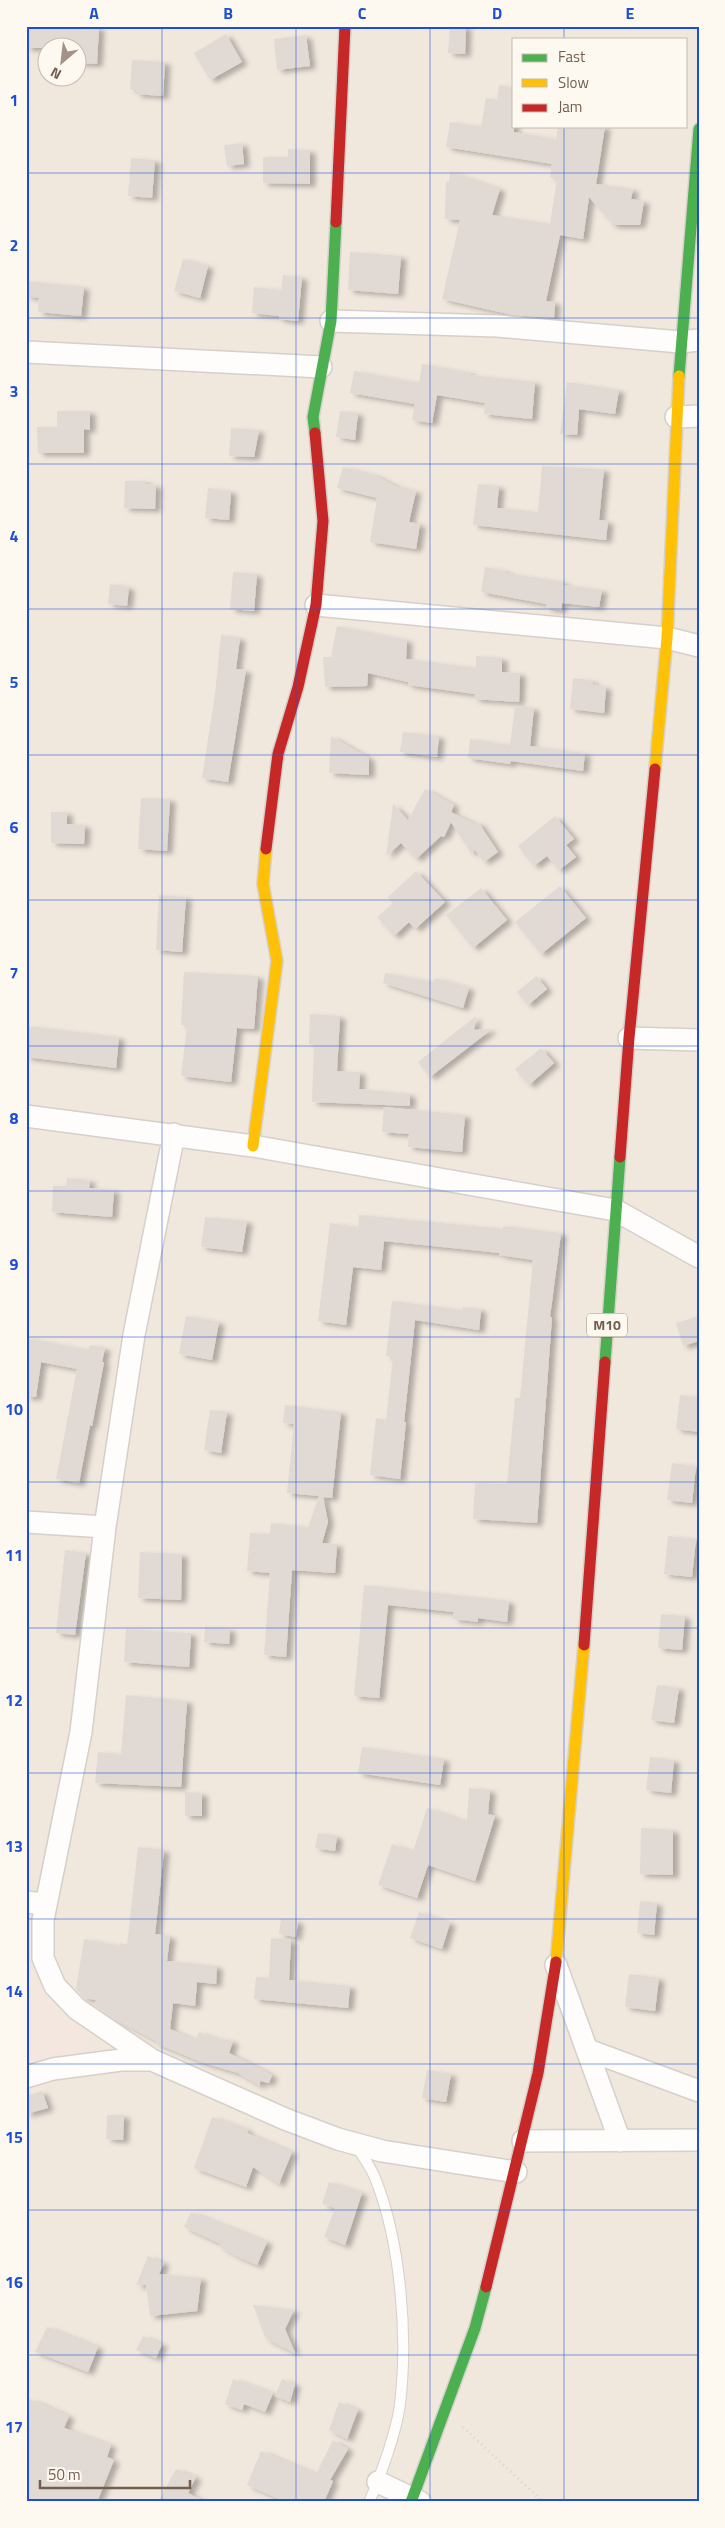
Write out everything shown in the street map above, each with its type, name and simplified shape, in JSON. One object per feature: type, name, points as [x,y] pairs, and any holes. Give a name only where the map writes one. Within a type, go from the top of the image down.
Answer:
[{"type":"main road","points":[[253,1146],[270,1028],[277,961],[263,884],[267,833],[278,754],[298,687],[316,604],[323,521],[313,417],[331,321],[346,26]]},
{"type":"main road","name":"M10","points":[[415,2500],[475,2328],[523,2142],[538,2073],[556,1965],[581,1692],[629,1038],[667,638],[676,417],[690,341],[699,129]]},
{"type":"street","points":[[331,321],[497,326],[690,341]]},
{"type":"street","points":[[26,352],[321,367]]},
{"type":"street","points":[[676,417],[699,416]]},
{"type":"street","points":[[316,604],[667,638],[699,646]]},
{"type":"street","points":[[629,1038],[699,1040]]},
{"type":"street","points":[[26,1116],[174,1134],[253,1146],[615,1210],[699,1257]]},
{"type":"street","points":[[174,1134],[134,1335],[106,1527],[81,1732],[36,1903],[42,1920],[43,1958],[55,1986],[77,2009],[152,2060],[285,2119],[355,2144],[382,2151],[516,2172]]},
{"type":"street","points":[[26,1522],[106,1527]]},
{"type":"street","points":[[556,1965],[620,2141]]},
{"type":"street","points":[[588,2050],[699,2091]]},
{"type":"street","points":[[26,2077],[71,2066],[121,2060],[152,2060]]},
{"type":"street","points":[[523,2142],[699,2140]]},
{"type":"street","points":[[378,2482],[415,2500]]},
{"type":"lane","points":[[355,2144],[377,2181],[388,2215],[404,2317],[400,2406],[378,2482],[369,2502]]},
{"type":"path","points":[[446,2412],[543,2502]]},
{"type":"shaded area","points":[[26,26],[699,26],[699,2502],[26,2502]]},
{"type":"shaded area","points":[[26,1953],[28,1958],[27,1973],[60,2003],[66,2017],[94,2030],[95,2035],[78,2051],[26,2068]]},
{"type":"building","points":[[26,26],[99,27],[97,64],[88,64],[88,38],[38,38],[38,48],[26,48]]},
{"type":"building","points":[[450,26],[466,26],[465,54],[448,53]]},
{"type":"building","points":[[226,34],[242,62],[210,80],[194,53]]},
{"type":"building","points":[[306,35],[310,66],[277,70],[274,39]]},
{"type":"building","points":[[132,60],[165,62],[163,96],[136,94],[136,90],[130,89]]},
{"type":"building","points":[[499,85],[512,88],[512,128],[514,128],[514,132],[556,139],[558,128],[605,128],[596,184],[633,189],[631,199],[644,201],[640,225],[613,225],[589,197],[583,239],[560,235],[546,301],[555,302],[554,318],[513,315],[442,299],[460,220],[445,219],[446,181],[449,182],[450,172],[500,189],[492,215],[550,224],[557,179],[550,177],[552,164],[446,147],[450,122],[481,127],[486,98],[497,100]]},
{"type":"building","points":[[242,143],[244,164],[227,166],[224,145]]},
{"type":"building","points":[[288,149],[310,150],[310,184],[263,183],[263,157],[288,157]]},
{"type":"building","points":[[131,158],[155,160],[152,198],[128,196]]},
{"type":"building","points":[[350,252],[401,256],[398,294],[348,290]]},
{"type":"building","points":[[183,259],[208,266],[200,298],[174,291]]},
{"type":"building","points":[[283,275],[302,277],[298,321],[279,319],[279,316],[252,313],[254,287],[281,290]]},
{"type":"building","points":[[26,281],[84,287],[81,316],[38,312],[39,298],[26,296]]},
{"type":"building","points":[[422,364],[471,373],[470,375],[535,382],[532,419],[484,414],[485,403],[437,395],[432,423],[412,420],[415,404],[350,393],[354,371],[419,383]]},
{"type":"building","points":[[567,382],[619,390],[615,414],[579,409],[577,435],[560,434]]},
{"type":"building","points":[[57,411],[90,411],[90,430],[84,429],[84,453],[38,453],[37,427],[57,427]]},
{"type":"building","points":[[340,411],[358,413],[355,440],[336,437]]},
{"type":"building","points":[[231,428],[259,430],[254,457],[229,456]]},
{"type":"building","points":[[542,466],[604,469],[599,520],[608,521],[606,540],[473,525],[478,484],[499,486],[497,508],[538,512]]},
{"type":"building","points":[[343,467],[374,475],[398,487],[416,491],[409,522],[420,524],[416,549],[370,542],[377,498],[337,488]]},
{"type":"building","points":[[125,481],[146,481],[146,484],[156,485],[155,509],[124,508]]},
{"type":"building","points":[[208,488],[231,491],[229,520],[205,518]]},
{"type":"building","points":[[485,567],[506,571],[505,573],[564,582],[564,585],[602,590],[599,607],[562,603],[561,610],[546,608],[546,604],[481,592]]},
{"type":"building","points":[[233,572],[257,574],[254,611],[230,609]]},
{"type":"building","points":[[110,584],[129,587],[127,606],[108,604]]},
{"type":"building","points":[[337,626],[407,640],[406,659],[476,668],[476,656],[502,658],[502,672],[520,673],[519,702],[474,699],[475,694],[408,685],[408,682],[368,673],[367,686],[325,687],[323,657],[331,657]]},
{"type":"building","points":[[221,635],[240,638],[236,669],[246,670],[228,782],[202,778],[215,694]]},
{"type":"building","points":[[573,678],[593,681],[592,684],[606,687],[604,713],[570,709]]},
{"type":"building","points":[[515,706],[534,708],[530,746],[585,753],[583,771],[511,761],[510,764],[468,758],[470,739],[510,745]]},
{"type":"building","points":[[403,732],[439,736],[437,757],[400,752]]},
{"type":"building","points":[[331,736],[369,758],[369,775],[329,773]]},
{"type":"building","points":[[425,789],[454,805],[451,812],[475,824],[478,822],[498,852],[484,862],[475,850],[471,853],[451,822],[444,837],[441,836],[416,859],[401,843],[386,856],[393,804],[408,820]]},
{"type":"building","points":[[141,798],[170,799],[167,851],[138,849]]},
{"type":"building","points":[[51,812],[67,812],[67,824],[85,825],[84,844],[51,843]]},
{"type":"building","points":[[555,816],[574,839],[566,845],[576,857],[559,870],[547,856],[534,866],[518,846]]},
{"type":"building","points":[[416,871],[445,902],[415,929],[409,922],[394,936],[377,917],[393,903],[388,897]]},
{"type":"building","points":[[560,886],[586,918],[541,954],[515,922]]},
{"type":"building","points":[[481,888],[507,920],[473,948],[446,915]]},
{"type":"building","points":[[159,895],[186,897],[182,952],[156,950]]},
{"type":"building","points":[[184,972],[258,976],[254,1029],[237,1028],[231,1082],[181,1076],[187,1025],[181,1025]]},
{"type":"building","points":[[385,973],[434,982],[435,978],[469,988],[463,1008],[383,983]]},
{"type":"building","points":[[536,976],[547,989],[528,1005],[517,992]]},
{"type":"building","points":[[310,1014],[340,1016],[337,1071],[360,1072],[359,1089],[410,1094],[410,1106],[312,1102],[314,1044],[309,1044]]},
{"type":"building","points":[[476,1016],[474,1030],[492,1029],[430,1077],[418,1062]]},
{"type":"building","points":[[26,1026],[119,1037],[116,1068],[26,1057]]},
{"type":"building","points":[[541,1048],[554,1063],[529,1085],[515,1069]]},
{"type":"building","points":[[384,1107],[465,1115],[462,1152],[408,1147],[409,1134],[382,1132]]},
{"type":"building","points":[[67,1178],[90,1180],[89,1188],[114,1190],[112,1217],[52,1212],[53,1186],[66,1186]]},
{"type":"building","points":[[359,1215],[503,1229],[503,1226],[561,1233],[550,1317],[552,1317],[537,1523],[473,1519],[475,1483],[507,1484],[515,1398],[520,1398],[533,1260],[499,1255],[500,1253],[384,1241],[381,1270],[353,1267],[346,1325],[318,1321],[330,1223],[358,1227]]},
{"type":"building","points":[[205,1217],[247,1221],[242,1252],[201,1247]]},
{"type":"building","points":[[392,1301],[462,1310],[463,1307],[481,1309],[479,1330],[415,1320],[400,1479],[370,1475],[376,1418],[386,1420],[393,1357],[386,1356]]},
{"type":"building","points":[[186,1316],[219,1322],[212,1360],[179,1354]]},
{"type":"building","points":[[699,1316],[699,1341],[683,1346],[676,1323]]},
{"type":"building","points":[[26,1338],[89,1350],[90,1345],[105,1348],[92,1426],[90,1425],[79,1483],[56,1479],[77,1369],[41,1362],[36,1397],[26,1397]]},
{"type":"building","points":[[680,1395],[699,1397],[699,1432],[676,1429]]},
{"type":"building","points":[[285,1405],[341,1412],[332,1498],[323,1497],[328,1522],[322,1543],[337,1544],[335,1573],[292,1570],[286,1657],[264,1655],[270,1573],[247,1571],[250,1533],[270,1534],[271,1523],[308,1527],[319,1496],[287,1493],[294,1424],[283,1423]]},
{"type":"building","points":[[210,1410],[227,1412],[221,1453],[204,1450]]},
{"type":"building","points":[[672,1463],[696,1466],[692,1503],[667,1500]]},
{"type":"building","points":[[668,1536],[696,1539],[692,1577],[664,1574]]},
{"type":"building","points":[[65,1550],[86,1553],[75,1635],[56,1633]]},
{"type":"building","points":[[140,1552],[182,1554],[181,1600],[138,1598]]},
{"type":"building","points":[[364,1585],[509,1601],[507,1622],[478,1618],[478,1622],[453,1619],[454,1612],[388,1605],[379,1698],[354,1696]]},
{"type":"building","points":[[661,1614],[685,1616],[682,1650],[658,1648]]},
{"type":"building","points":[[205,1627],[230,1629],[229,1644],[204,1642]]},
{"type":"building","points":[[126,1629],[191,1633],[189,1667],[124,1662]]},
{"type":"building","points":[[657,1685],[679,1688],[674,1723],[651,1720]]},
{"type":"building","points":[[126,1695],[187,1701],[181,1787],[95,1783],[98,1752],[121,1754]]},
{"type":"building","points":[[362,1747],[444,1759],[440,1785],[358,1773]]},
{"type":"building","points":[[650,1757],[674,1760],[671,1793],[646,1790]]},
{"type":"building","points":[[469,1788],[490,1790],[488,1814],[495,1816],[475,1881],[428,1865],[417,1898],[378,1885],[392,1844],[413,1852],[427,1808],[467,1822]]},
{"type":"building","points":[[185,1792],[202,1793],[202,1816],[185,1816]]},
{"type":"building","points":[[641,1828],[673,1830],[673,1875],[640,1874]]},
{"type":"building","points":[[318,1833],[337,1836],[335,1851],[315,1848]]},
{"type":"building","points":[[138,1847],[164,1850],[155,1934],[170,1936],[167,1961],[217,1966],[216,1984],[197,1982],[195,2006],[173,2003],[170,2029],[195,2040],[199,2032],[215,2038],[233,2041],[229,2053],[272,2075],[269,2083],[260,2081],[260,2086],[238,2073],[201,2062],[155,2043],[156,2041],[114,2019],[94,2005],[96,2000],[84,1998],[76,1989],[84,1939],[120,1946],[120,1943],[127,1945]]},
{"type":"building","points":[[640,1901],[657,1903],[654,1935],[637,1933]]},
{"type":"building","points":[[419,1912],[450,1923],[442,1949],[410,1938]]},
{"type":"building","points":[[281,1919],[298,1921],[296,1937],[279,1934]]},
{"type":"building","points":[[271,1938],[291,1940],[289,1980],[350,1986],[348,2008],[254,1999],[256,1977],[269,1978]]},
{"type":"building","points":[[629,1974],[659,1978],[655,2011],[625,2007]]},
{"type":"building","points":[[427,2070],[451,2074],[446,2102],[422,2098]]},
{"type":"building","points":[[42,2091],[48,2108],[26,2114],[26,2096]]},
{"type":"building","points":[[107,2115],[124,2115],[123,2140],[106,2139]]},
{"type":"building","points":[[212,2117],[248,2130],[247,2133],[292,2152],[279,2184],[253,2167],[246,2187],[194,2168]]},
{"type":"building","points":[[329,2182],[362,2193],[345,2245],[324,2237],[335,2208],[322,2204]]},
{"type":"building","points":[[191,2212],[267,2242],[257,2265],[219,2246],[221,2244],[184,2227]]},
{"type":"building","points":[[148,2256],[164,2263],[159,2274],[201,2278],[197,2311],[150,2316],[146,2285],[136,2285]]},
{"type":"building","points":[[253,2305],[294,2310],[285,2329],[295,2353],[266,2339]]},
{"type":"building","points":[[47,2327],[98,2347],[88,2372],[35,2352]]},
{"type":"building","points":[[143,2336],[162,2344],[156,2358],[136,2350]]},
{"type":"building","points":[[233,2379],[273,2393],[265,2412],[244,2404],[242,2410],[225,2404]]},
{"type":"building","points":[[282,2379],[295,2384],[290,2402],[275,2396]]},
{"type":"building","points":[[30,2399],[69,2416],[64,2428],[111,2445],[107,2457],[114,2460],[97,2502],[26,2502],[26,2408]]},
{"type":"building","points":[[339,2402],[358,2410],[347,2439],[329,2430]]},
{"type":"building","points":[[333,2440],[348,2449],[330,2480],[333,2481],[324,2502],[286,2502],[247,2485],[261,2451],[316,2474]]},
{"type":"building","points":[[176,2469],[196,2477],[188,2493],[206,2502],[158,2502]]},
{"type":"traffic: fast","points":[[679,376],[699,129]]},
{"type":"traffic: fast","points":[[315,433],[313,417],[331,321],[336,222]]},
{"type":"traffic: fast","points":[[605,1362],[620,1157]]},
{"type":"traffic: fast","points":[[411,2502],[475,2328],[486,2287]]},
{"type":"traffic: slow","points":[[655,769],[667,638],[679,376]]},
{"type":"traffic: slow","points":[[253,1146],[277,961],[263,884],[266,849]]},
{"type":"traffic: slow","points":[[556,1962],[584,1645]]},
{"type":"traffic: jam","points":[[336,222],[345,26]]},
{"type":"traffic: jam","points":[[266,849],[278,754],[298,687],[316,605],[323,521],[315,433]]},
{"type":"traffic: jam","points":[[620,1157],[629,1038],[655,769]]},
{"type":"traffic: jam","points":[[584,1645],[605,1362]]},
{"type":"traffic: jam","points":[[486,2287],[538,2073],[556,1962]]}]
